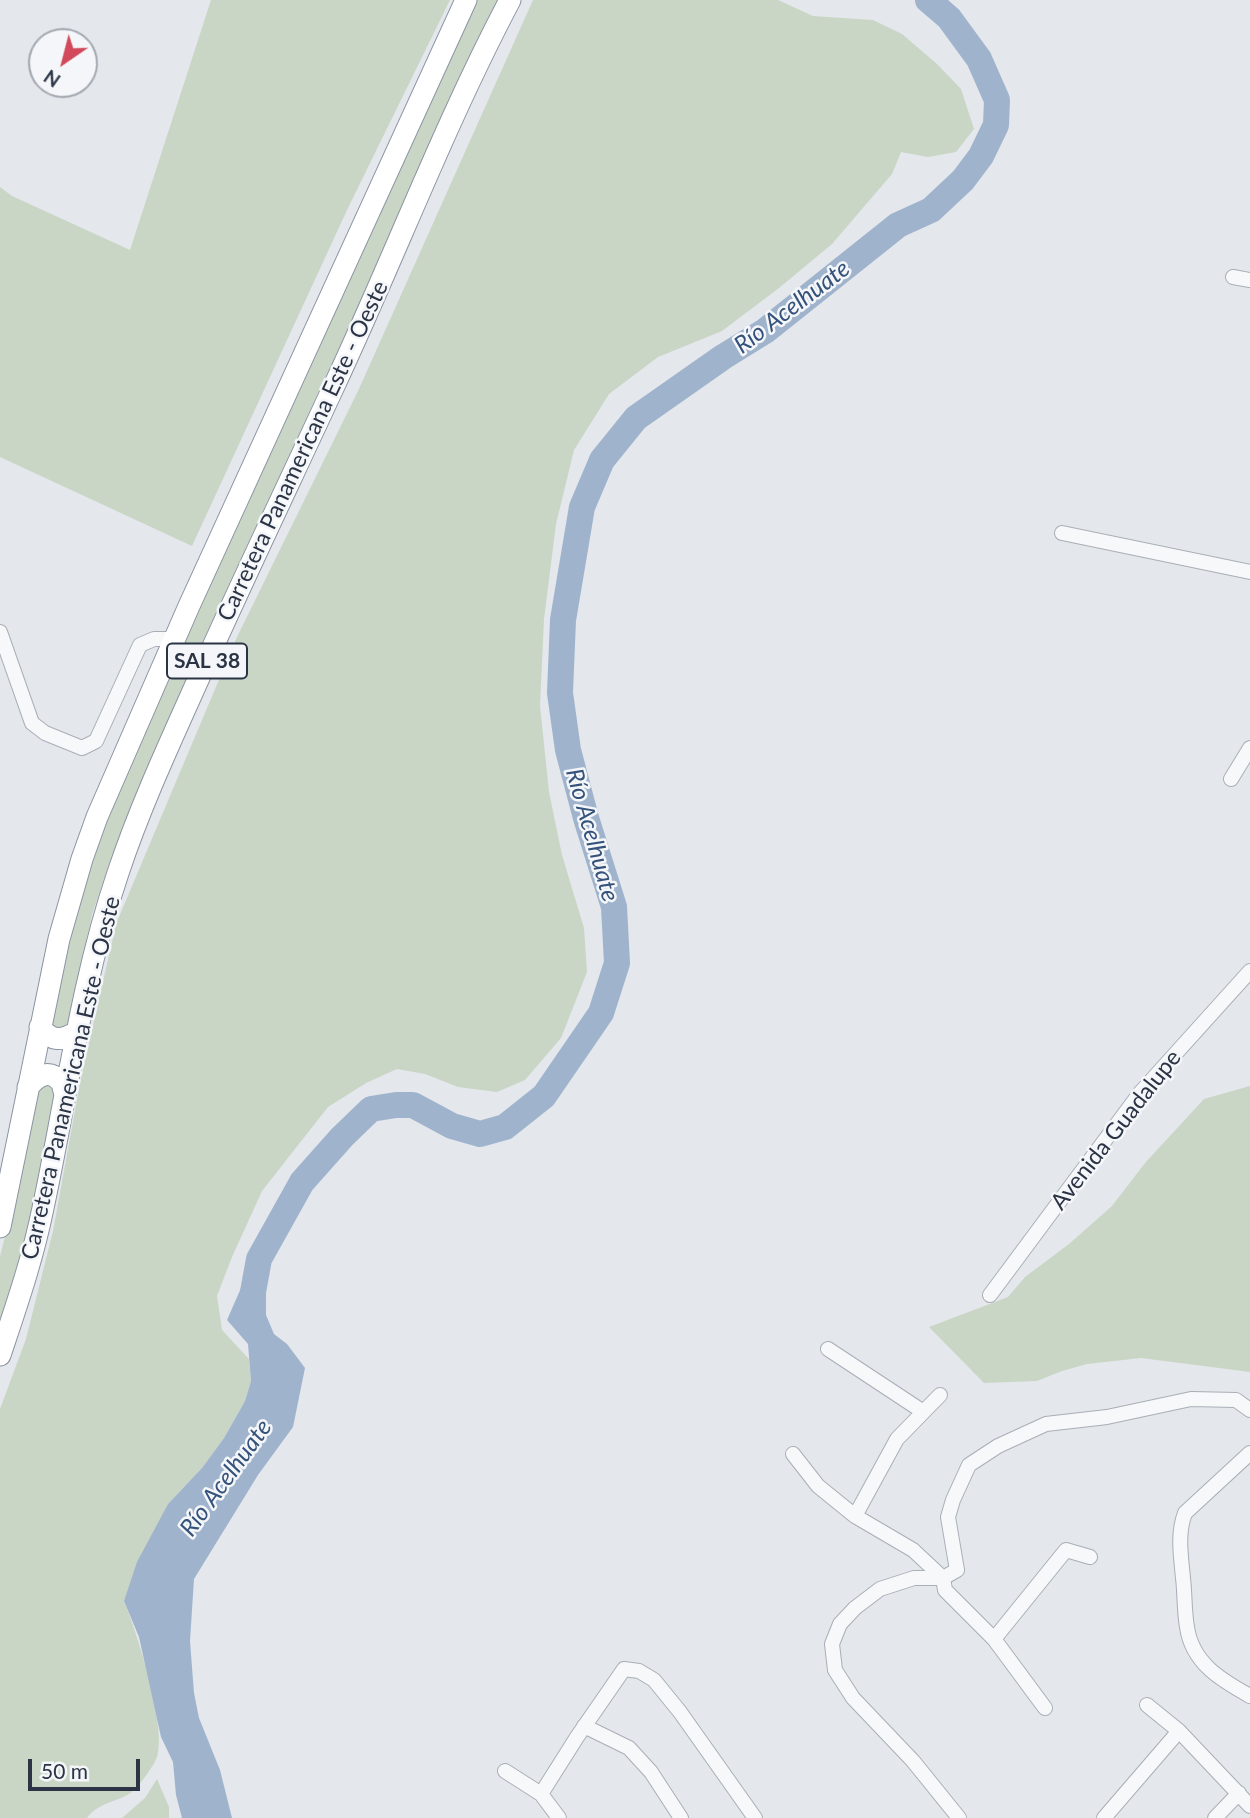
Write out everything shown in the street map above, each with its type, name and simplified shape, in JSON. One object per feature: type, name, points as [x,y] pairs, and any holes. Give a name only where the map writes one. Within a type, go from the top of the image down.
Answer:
[{"type":"highway","name":"Carretera Panamericana Este - Oeste","points":[[0,1227],[59,940],[82,859],[116,772],[174,639],[466,0]]},
{"type":"highway","name":"Carretera Panamericana Este - Oeste","points":[[0,1355],[32,1253],[99,934],[138,816],[280,499],[362,325],[442,139],[480,56],[510,0]]},
{"type":"highway","points":[[40,1027],[51,1038],[59,1040],[77,1032]]},
{"type":"highway","points":[[28,1087],[36,1077],[42,1074],[50,1075],[62,1083],[65,1095]]},
{"type":"street","points":[[1233,277],[1250,280]]},
{"type":"street","points":[[1062,533],[1250,572]]},
{"type":"street","points":[[0,632],[33,723],[45,733],[82,748],[96,741],[139,645],[154,639],[174,639]]},
{"type":"street","points":[[1231,779],[1250,748]]},
{"type":"street","name":"Avenida Guadalupe","points":[[990,1295],[1140,1093],[1250,971]]},
{"type":"street","points":[[828,1349],[922,1411]]},
{"type":"street","points":[[855,1516],[897,1439],[940,1395]]},
{"type":"street","points":[[959,1818],[913,1761],[853,1698],[835,1670],[832,1644],[840,1624],[855,1608],[880,1589],[914,1578],[943,1578],[957,1570],[948,1517],[953,1500],[969,1465],[998,1446],[1046,1424],[1107,1416],[1191,1399],[1236,1400],[1250,1410]]},
{"type":"street","points":[[1250,1453],[1185,1513],[1180,1526],[1180,1547],[1187,1629],[1194,1650],[1219,1679],[1250,1696]]},
{"type":"street","points":[[793,1454],[818,1486],[855,1516],[913,1550],[943,1578],[945,1590],[994,1639],[1045,1708]]},
{"type":"street","points":[[994,1639],[1066,1550],[1090,1556]]},
{"type":"street","points":[[541,1794],[624,1669],[639,1671],[654,1680],[755,1818]]},
{"type":"street","points":[[1147,1704],[1180,1731],[1250,1806]]},
{"type":"street","points":[[584,1726],[629,1748],[652,1772],[681,1818]]},
{"type":"street","points":[[1104,1818],[1180,1731]]},
{"type":"street","points":[[505,1771],[541,1794],[559,1818]]},
{"type":"street","points":[[1215,1818],[1239,1793]]},
{"type":"green space","points":[[211,0],[450,0],[348,208],[192,546],[0,457],[0,187],[12,196],[130,250]]},
{"type":"green space","points":[[475,0],[501,0],[318,393],[143,780],[111,858],[92,915],[68,1026],[66,1030],[52,1029],[48,1014],[61,956],[114,794]]},
{"type":"green space","points":[[533,0],[778,0],[813,16],[873,20],[902,34],[961,89],[974,129],[956,152],[928,157],[901,152],[892,174],[832,244],[722,331],[658,357],[609,394],[574,450],[556,524],[544,619],[540,706],[549,792],[562,855],[584,928],[587,972],[561,1038],[525,1080],[497,1092],[458,1087],[425,1074],[397,1069],[366,1083],[328,1107],[262,1191],[217,1296],[222,1330],[249,1359],[251,1381],[245,1401],[224,1438],[202,1468],[168,1504],[124,1601],[143,1656],[154,1702],[158,1724],[157,1757],[131,1793],[98,1808],[87,1818],[0,1818],[0,1409],[26,1339],[53,1231],[80,1083],[116,924],[237,637],[358,391]]},
{"type":"green space","points":[[43,1083],[52,1087],[55,1094],[35,1202],[0,1326],[0,1256],[34,1091]]},
{"type":"green space","points":[[1250,1086],[1250,1372],[1141,1358],[1087,1364],[1037,1381],[984,1383],[929,1327],[1008,1297],[1025,1277],[1069,1244],[1112,1206],[1145,1163],[1204,1099]]},
{"type":"green space","points":[[157,1779],[169,1807],[169,1818],[122,1818],[145,1798]]},
{"type":"water","points":[[259,1259],[266,1289],[266,1315],[274,1334],[287,1344],[305,1368],[293,1427],[258,1475],[194,1579],[190,1641],[194,1693],[199,1718],[220,1770],[232,1818],[182,1818],[176,1795],[173,1762],[161,1737],[139,1637],[124,1601],[137,1562],[168,1504],[202,1468],[224,1438],[245,1401],[251,1381],[248,1344],[227,1320],[241,1288]]},
{"type":"waterway","name":"Río Acelhuate","points":[[253,1292],[259,1259],[302,1182],[371,1109],[413,1105],[452,1126],[480,1134],[505,1127],[544,1096],[601,1013],[617,963],[614,907],[568,750],[560,693],[563,620],[582,507],[602,460],[636,418],[765,331],[898,225],[931,210],[963,180],[981,156],[996,125],[997,100],[979,59],[949,18],[928,0]]}]
